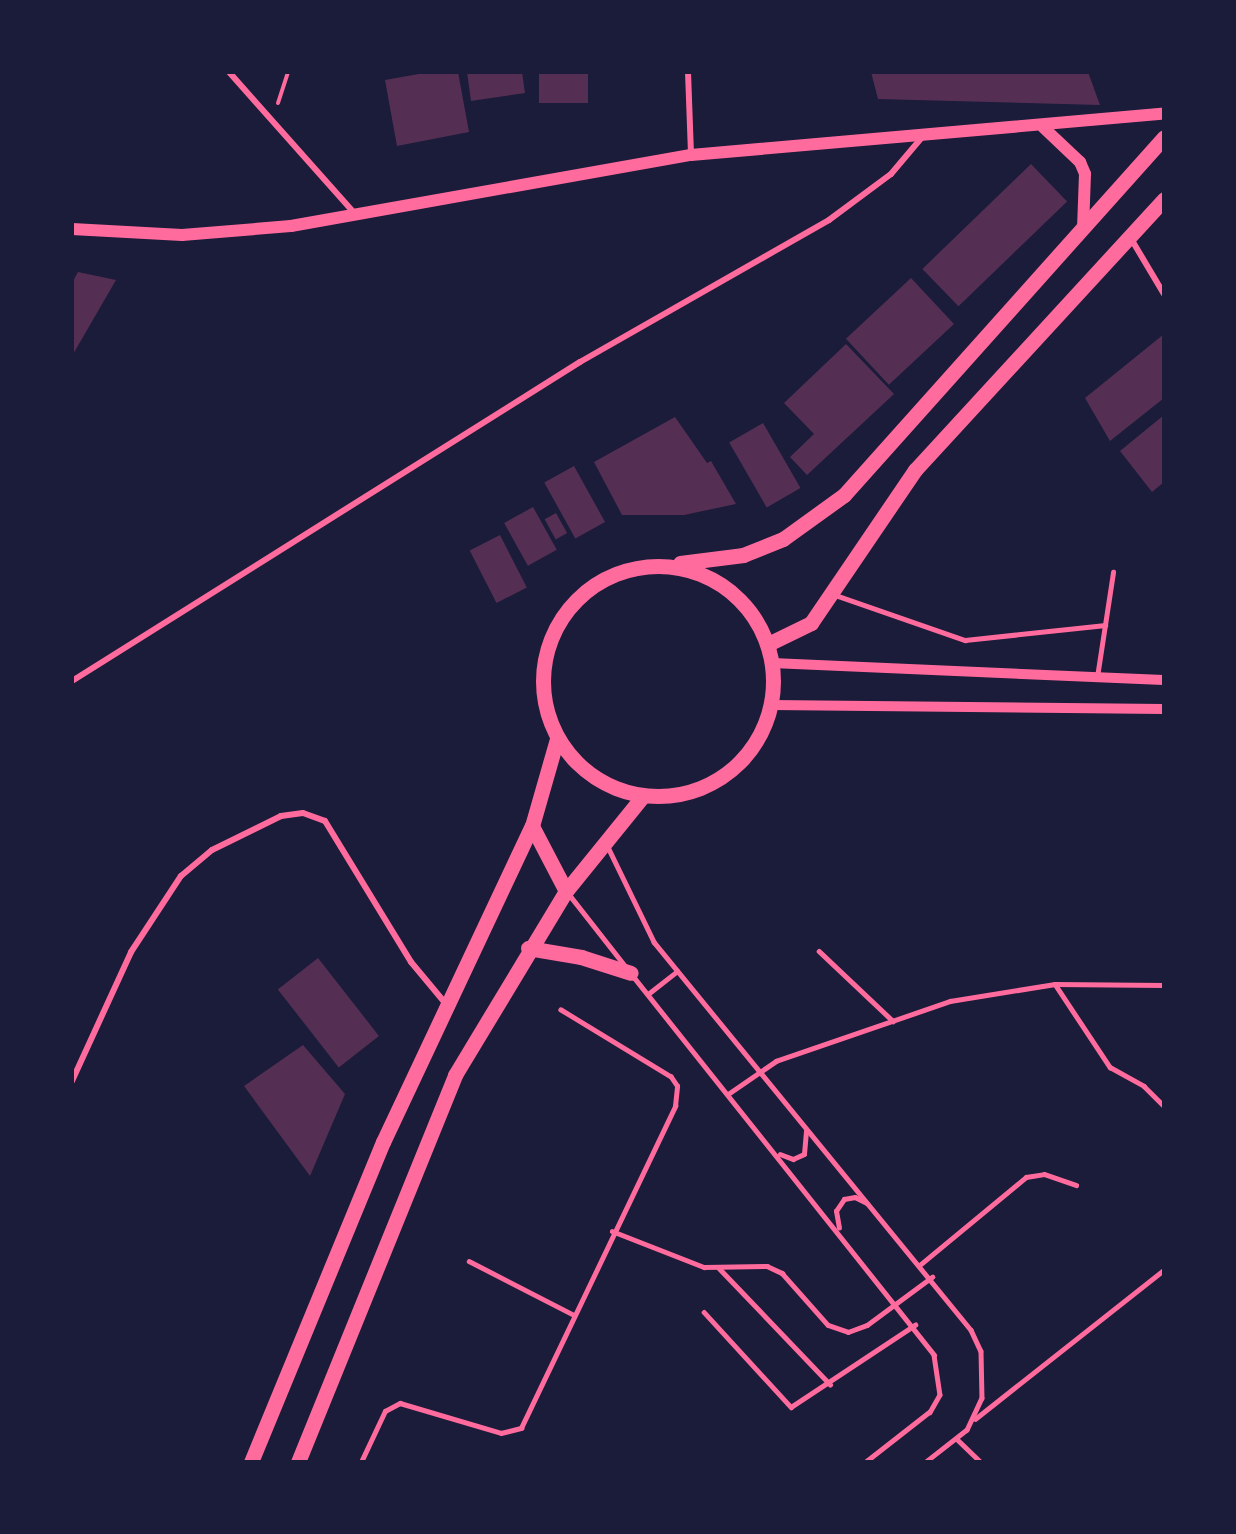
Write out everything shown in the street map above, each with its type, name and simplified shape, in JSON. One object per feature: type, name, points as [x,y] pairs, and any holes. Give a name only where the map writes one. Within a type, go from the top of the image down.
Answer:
[{"type":"main road","points":[[72,229],[182,235],[357,217],[691,155],[925,135],[1044,128],[1164,114]]},
{"type":"main road","points":[[1044,128],[1080,162],[1085,174],[1088,205],[1082,233]]},
{"type":"main road","points":[[665,565],[709,578],[739,598],[768,644],[772,663],[771,705],[746,756],[725,775],[690,791],[643,796],[593,777],[557,739],[545,710],[542,679],[546,648],[559,620],[605,578],[665,565],[743,555],[815,519],[844,495],[1082,233],[1164,137]]},
{"type":"main road","points":[[768,644],[811,623],[915,470],[1164,199]]},
{"type":"main road","points":[[251,1462],[446,1004],[532,826],[557,739]]},
{"type":"main road","points":[[298,1462],[455,1075],[528,948],[566,891],[607,845],[643,796]]},
{"type":"main road","points":[[532,826],[566,891]]},
{"type":"main road","points":[[528,948],[581,957],[631,973]]},
{"type":"street","points":[[229,72],[357,217]]},
{"type":"street","points":[[688,72],[691,155]]},
{"type":"street","points":[[72,681],[580,362],[829,220],[891,174],[925,135]]},
{"type":"street","points":[[1130,237],[1164,294]]},
{"type":"street","points":[[772,663],[1164,680]]},
{"type":"street","points":[[771,705],[1164,710]]},
{"type":"street","points":[[72,1081],[130,952],[181,876],[212,850],[281,816],[303,813],[325,821],[411,962],[446,1004]]},
{"type":"lane","points":[[1097,677],[1113,572]]},
{"type":"lane","points":[[832,594],[965,640],[1105,624]]},
{"type":"lane","points":[[607,845],[635,912],[676,971],[932,1277],[981,1352],[982,1398],[974,1420]]},
{"type":"lane","points":[[566,891],[898,1303],[934,1354],[940,1395],[922,1419],[866,1462]]},
{"type":"lane","points":[[819,951],[893,1021]]},
{"type":"lane","points":[[648,994],[676,971]]},
{"type":"lane","points":[[1055,984],[1110,1067],[1144,1086],[1164,1106]]},
{"type":"lane","points":[[728,1094],[758,1071],[950,1001],[1055,984],[1164,985]]},
{"type":"lane","points":[[361,1462],[385,1411],[400,1403],[515,1433],[675,1106],[677,1086],[671,1077],[561,1010]]},
{"type":"lane","points":[[777,1153],[793,1159],[804,1154],[809,1144],[805,1128]]},
{"type":"lane","points":[[921,1264],[1026,1177],[1044,1173],[1076,1185]]},
{"type":"lane","points":[[839,1230],[836,1211],[844,1199],[855,1197],[872,1206]]},
{"type":"lane","points":[[612,1231],[689,1263],[719,1268],[751,1264],[782,1273],[837,1330],[858,1330],[932,1277]]},
{"type":"lane","points":[[469,1261],[574,1315]]},
{"type":"lane","points":[[719,1268],[830,1384]]},
{"type":"lane","points":[[926,1462],[958,1440],[974,1420],[1164,1270]]},
{"type":"lane","points":[[704,1312],[783,1404],[799,1406],[915,1325]]},
{"type":"lane","points":[[958,1440],[981,1462]]},
{"type":"path","points":[[286,82],[288,72]]},
{"type":"building","points":[[430,72],[458,72],[469,132],[397,146],[385,80]]},
{"type":"building","points":[[467,72],[522,72],[525,93],[471,101]]},
{"type":"building","points":[[539,72],[588,72],[588,103],[539,103]]},
{"type":"building","points":[[871,72],[1088,72],[1100,105],[878,99]]},
{"type":"building","points":[[1031,164],[1067,201],[959,306],[922,269]]},
{"type":"building","points":[[78,272],[116,280],[72,356],[72,283]]},
{"type":"building","points":[[911,278],[954,324],[889,385],[846,339]]},
{"type":"building","points":[[1164,334],[1164,398],[1110,441],[1085,398]]},
{"type":"building","points":[[846,344],[894,394],[807,475],[790,457],[814,434],[784,403]]},
{"type":"building","points":[[1164,415],[1164,482],[1152,492],[1120,451]]},
{"type":"building","points":[[675,417],[707,463],[711,461],[736,504],[684,515],[622,515],[594,462]]},
{"type":"building","points":[[763,423],[800,488],[767,507],[729,442]]},
{"type":"building","points":[[574,466],[605,522],[575,538],[544,482]]},
{"type":"building","points":[[533,507],[557,550],[528,566],[504,523]]},
{"type":"building","points":[[556,513],[567,533],[556,539],[545,519]]},
{"type":"building","points":[[500,535],[527,588],[496,603],[470,550]]},
{"type":"building","points":[[318,958],[379,1036],[339,1067],[278,989]]},
{"type":"building","points":[[303,1045],[345,1094],[310,1176],[244,1086]]}]
